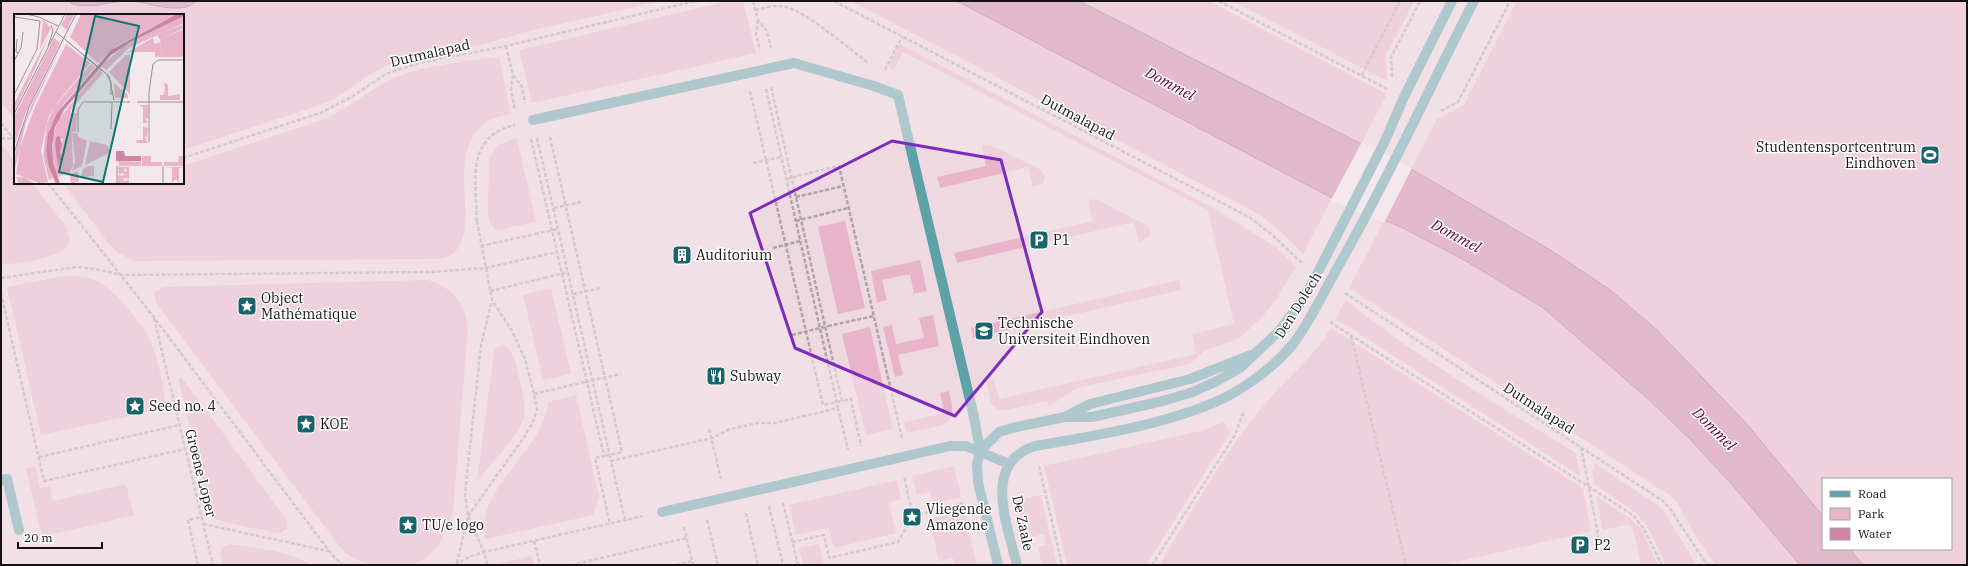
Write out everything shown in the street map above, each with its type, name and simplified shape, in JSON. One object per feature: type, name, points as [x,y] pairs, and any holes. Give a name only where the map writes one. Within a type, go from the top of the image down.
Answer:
[{"type":"street","name":"Den Dolech","points":[[980,451],[999,432],[1012,428],[1065,417],[1099,415],[1163,401],[1193,392],[1240,368],[1278,332],[1302,301],[1384,143],[1404,97],[1452,1]]},
{"type":"street","name":"Den Dolech","points":[[1009,464],[1022,451],[1035,446],[1167,418],[1225,397],[1249,382],[1270,366],[1292,344],[1357,234],[1474,1]]},
{"type":"street","points":[[533,120],[794,63],[874,86],[898,95],[970,403],[980,451],[977,472],[998,565]]},
{"type":"street","name":"Den Dolech","points":[[1065,417],[1090,404],[1190,379],[1254,354]]},
{"type":"street","points":[[662,512],[954,446],[966,446],[1009,464]]},
{"type":"street","name":"De Zaale","points":[[1009,464],[1002,481],[1002,493],[1017,565]]},
{"type":"street","points":[[1,480],[7,479],[18,530]]},
{"type":"path","name":"Dutmalapad","points":[[184,158],[320,113],[353,96],[386,74],[398,70],[426,62],[506,46],[695,1]]},
{"type":"path","points":[[753,1],[758,20],[756,34],[761,54]]},
{"type":"path","name":"Dutmalapad","points":[[834,1],[1249,217],[1270,233],[1303,265]]},
{"type":"path","points":[[1219,1],[1392,91]]},
{"type":"path","points":[[1362,76],[1400,1]]},
{"type":"path","points":[[1392,84],[1391,57],[1420,1]]},
{"type":"path","points":[[1422,107],[1436,114],[1458,102],[1510,1]]},
{"type":"path","points":[[756,10],[774,6],[787,7],[803,15],[870,64]]},
{"type":"path","points":[[758,20],[767,31],[772,54]]},
{"type":"path","points":[[887,90],[883,74],[902,37]]},
{"type":"path","points":[[506,46],[513,75],[511,90],[516,113]]},
{"type":"path","points":[[762,69],[852,469]]},
{"type":"path","points":[[513,75],[522,87],[526,107]]},
{"type":"path","points":[[771,84],[842,401]]},
{"type":"path","points":[[750,90],[823,405],[850,399],[859,437]]},
{"type":"path","points":[[468,516],[532,424],[537,410],[525,359],[512,331],[492,300],[477,221],[476,181],[479,151],[490,135],[500,130],[533,120],[625,520]]},
{"type":"path","points":[[1,123],[14,140]]},
{"type":"path","points":[[529,132],[604,456]]},
{"type":"path","points":[[549,136],[622,452],[595,458],[610,524]]},
{"type":"path","points":[[1,138],[14,140]]},
{"type":"path","points":[[753,163],[781,157]]},
{"type":"path","points":[[786,179],[839,166],[874,316],[903,457],[913,516],[898,542],[829,558],[824,535],[792,542]]},
{"type":"path","points":[[49,184],[153,316],[329,551],[342,565]]},
{"type":"path","points":[[796,197],[844,186]]},
{"type":"path","points":[[554,208],[581,202]]},
{"type":"path","points":[[796,221],[848,208]]},
{"type":"path","points":[[481,246],[558,229]]},
{"type":"path","points":[[773,248],[800,241]]},
{"type":"path","points":[[1,278],[76,267],[96,269],[121,275],[431,272],[485,268],[557,252]]},
{"type":"path","points":[[490,291],[568,272]]},
{"type":"path","points":[[574,294],[601,288]]},
{"type":"path","name":"Dutmalapad","points":[[1339,289],[1663,501],[1671,510],[1707,565]]},
{"type":"path","points":[[1,293],[44,481],[185,449]]},
{"type":"path","points":[[456,564],[468,516],[466,481],[480,352],[483,329],[492,300]]},
{"type":"path","name":"Groene Loper","points":[[153,316],[213,565]]},
{"type":"path","points":[[792,334],[874,316]]},
{"type":"path","points":[[1324,318],[1633,515],[1644,529],[1662,565]]},
{"type":"path","points":[[1351,335],[1406,565]]},
{"type":"path","points":[[534,394],[621,374]]},
{"type":"path","points":[[1152,565],[1234,435],[1245,408],[1249,382]]},
{"type":"path","points":[[611,461],[712,438],[730,429],[758,422],[775,423],[838,408]]},
{"type":"path","points":[[39,457],[179,425]]},
{"type":"path","points":[[710,429],[725,497]]},
{"type":"path","points":[[1035,446],[1062,565]]},
{"type":"path","points":[[1581,447],[1598,534],[1598,552]]},
{"type":"path","points":[[779,485],[798,565]]},
{"type":"path","points":[[765,488],[783,565]]},
{"type":"path","points":[[741,494],[758,565]]},
{"type":"path","points":[[913,516],[983,499]]},
{"type":"path","points":[[703,502],[718,565]]},
{"type":"path","points":[[680,508],[693,565]]},
{"type":"path","points":[[456,564],[484,552],[662,512]]},
{"type":"path","points":[[468,516],[484,552],[487,565]]},
{"type":"path","points":[[198,565],[188,520],[202,517]]},
{"type":"path","points":[[203,524],[329,551]]},
{"type":"path","points":[[571,565],[687,538]]},
{"type":"path","points":[[534,541],[540,565]]},
{"type":"path","points":[[676,565],[692,561]]},
{"type":"highlighted area","points":[[892,141],[1001,160],[1042,312],[955,416],[795,348],[750,213]]},
{"type":"shaded area","name":"Technische Universiteit Eindhoven","points":[[1,1],[1967,1],[1967,565],[1,565]]},
{"type":"green space","points":[[1,1],[71,1],[72,4],[82,6],[143,2],[164,7],[180,8],[197,1],[661,1],[530,31],[484,44],[456,48],[394,62],[372,73],[334,99],[184,150],[184,14],[14,14],[14,119],[1,101]]},
{"type":"green space","points":[[728,1],[743,1],[756,53],[532,103],[519,50]]},
{"type":"green space","points":[[851,1],[957,1],[1332,198],[1303,254],[1280,231],[1253,211]]},
{"type":"green space","points":[[1079,1],[1209,1],[1387,94],[1361,144]]},
{"type":"green space","points":[[1232,1],[1414,1],[1386,56],[1387,81]]},
{"type":"green space","points":[[1517,1],[1967,1],[1967,565],[1863,565],[1851,550],[1952,550],[1952,478],[1822,478],[1822,515],[1746,423],[1656,329],[1609,289],[1411,169],[1437,119],[1464,105]]},
{"type":"green space","points":[[900,44],[1213,208],[1276,247],[1296,267],[1275,301],[1263,316],[1240,338],[1204,351],[1190,364],[1080,387],[1071,391],[1049,407],[1047,401],[1007,410],[997,409],[991,403],[986,381],[994,379],[999,399],[1196,354],[1192,334],[1234,324],[1208,210],[903,52],[893,71],[889,67]]},
{"type":"green space","points":[[499,57],[511,114],[491,119],[485,123],[473,136],[467,153],[464,171],[465,225],[462,240],[455,252],[445,257],[435,259],[135,261],[118,253],[110,245],[64,184],[184,184],[184,166],[322,120],[388,81],[413,71],[472,60]]},
{"type":"green space","points":[[517,138],[536,222],[496,230],[489,221],[489,159],[498,145]]},
{"type":"green space","points":[[987,145],[997,148],[1041,170],[1045,177],[1043,183],[1033,187],[1028,167],[940,188],[937,177],[986,166],[982,146]]},
{"type":"green space","points":[[1,146],[3,146],[14,160],[14,184],[33,184],[66,226],[70,240],[66,248],[50,256],[1,265]]},
{"type":"green space","points":[[1094,199],[1148,226],[1150,236],[1139,242],[1134,222],[957,263],[954,253],[1093,221],[1088,201]]},
{"type":"green space","points":[[845,221],[865,308],[838,314],[818,227]]},
{"type":"green space","points":[[1384,221],[1405,229],[1466,261],[1542,307],[1646,397],[1690,439],[1734,487],[1800,565],[1716,565],[1698,540],[1676,501],[1671,496],[1349,288]]},
{"type":"green space","points":[[920,260],[927,291],[914,294],[910,274],[882,280],[887,300],[877,303],[871,271]]},
{"type":"green space","points":[[64,276],[85,277],[97,281],[104,285],[128,308],[142,326],[151,342],[167,408],[41,435],[7,287]]},
{"type":"green space","points":[[428,280],[445,288],[457,298],[464,311],[468,328],[451,519],[438,545],[425,558],[417,563],[406,565],[376,565],[365,563],[344,552],[156,303],[154,292],[163,287]]},
{"type":"green space","points":[[1179,280],[1181,290],[973,338],[971,328]]},
{"type":"green space","points":[[551,288],[571,374],[543,380],[523,295]]},
{"type":"green space","points":[[1345,300],[1429,361],[1487,399],[1576,453],[1580,476],[1336,319]]},
{"type":"green space","points":[[933,315],[939,346],[898,355],[903,375],[895,377],[883,327],[892,325],[896,344],[924,338],[919,318]]},
{"type":"green space","points":[[870,327],[893,429],[866,435],[842,334]]},
{"type":"green space","points":[[1331,328],[1583,488],[1591,531],[1443,565],[1159,565],[1232,447],[1269,399],[1316,350]]},
{"type":"green space","points":[[502,345],[511,352],[515,362],[524,399],[524,417],[522,424],[511,441],[477,481],[494,352],[497,347]]},
{"type":"green space","points":[[179,378],[182,378],[285,517],[288,524],[287,529],[280,533],[272,532],[219,521],[213,517],[209,509]]},
{"type":"green space","points":[[949,391],[952,414],[947,422],[943,425],[907,433],[904,422],[944,413],[940,393]]},
{"type":"green space","points":[[576,395],[599,496],[593,515],[485,539],[484,521],[490,503],[499,486],[535,437],[544,420],[548,402]]},
{"type":"green space","points":[[1224,422],[1230,433],[1146,565],[1067,565],[1044,466],[1204,430]]},
{"type":"green space","points":[[1595,463],[1663,509],[1696,565],[1666,565],[1647,526],[1636,513],[1594,484],[1592,472]]},
{"type":"green space","points":[[954,466],[961,497],[933,504],[930,492],[917,495],[912,476]]},
{"type":"green space","points":[[35,467],[40,488],[50,486],[53,501],[126,484],[134,515],[42,537],[26,469]]},
{"type":"green space","points":[[897,480],[901,499],[889,502],[896,533],[834,548],[829,528],[796,535],[789,505]]},
{"type":"green space","points":[[1041,495],[1057,565],[1042,565],[1038,547],[1046,545],[1044,534],[1030,537],[1022,530],[1015,501]]},
{"type":"green space","points":[[1596,496],[1630,518],[1642,530],[1658,565],[1641,565],[1633,529],[1629,524],[1603,530]]},
{"type":"green space","points":[[964,511],[977,565],[955,565],[953,558],[939,561],[929,519]]},
{"type":"green space","points":[[229,544],[261,548],[282,553],[311,565],[223,565],[220,553],[223,547]]},
{"type":"green space","points":[[819,544],[824,565],[803,565],[799,548]]},
{"type":"green space","points":[[532,556],[534,565],[492,565]]},
{"type":"water","points":[[71,1],[128,1],[88,6],[72,4]]},
{"type":"water","points":[[128,1],[197,1],[190,6],[173,8]]},
{"type":"water","name":"Dommel","points":[[957,1],[1079,1],[1411,169],[1552,251],[1609,289],[1656,329],[1746,423],[1822,515],[1822,550],[1851,550],[1863,565],[1800,565],[1734,487],[1690,439],[1646,397],[1542,307],[1466,261],[1405,229],[1332,198]]},
{"type":"pier","points":[[1362,142],[1412,168],[1384,223],[1331,200]]},
{"type":"place","name":"Studentensportcentrum Eindhoven","points":[[1930,155]]},
{"type":"place","name":"P1","points":[[1039,240]]},
{"type":"place","name":"Auditorium","points":[[682,255]]},
{"type":"place","name":"Object Mathématique","points":[[247,306]]},
{"type":"place","name":"Technische Universiteit Eindhoven","points":[[984,331]]},
{"type":"place","name":"Subway","points":[[716,376]]},
{"type":"place","name":"Seed no. 4","points":[[135,406]]},
{"type":"place","name":"KOE","points":[[306,424]]},
{"type":"place","name":"Vliegende Amazone","points":[[912,517]]},
{"type":"place","name":"TU/e logo","points":[[408,525]]},
{"type":"place","name":"P2","points":[[1580,545]]}]
